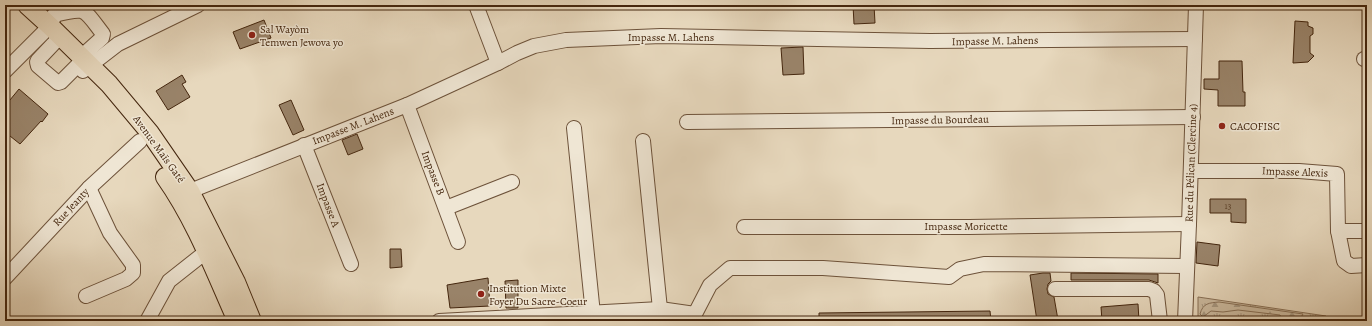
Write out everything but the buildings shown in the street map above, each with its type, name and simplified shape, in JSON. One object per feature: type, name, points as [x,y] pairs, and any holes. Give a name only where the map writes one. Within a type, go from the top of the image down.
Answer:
[{"type":"main road","name":"Avenue Maïs Gaté","points":[[14,5],[52,24]]},
{"type":"main road","name":"Avenue Maïs Gaté","points":[[27,5],[52,24],[140,141],[207,223],[236,282],[252,321]]},
{"type":"main road","name":"Avenue Maïs Gaté","points":[[83,65],[109,84],[150,133],[184,194],[206,251],[237,321]]},
{"type":"street","points":[[476,5],[498,63]]},
{"type":"street","name":"Rue du Pélican (Clercine 4)","points":[[1185,321],[1196,5]]},
{"type":"street","points":[[52,24],[37,62],[38,66],[58,83],[83,65],[118,44],[195,6]]},
{"type":"street","points":[[5,71],[52,24],[77,9],[82,10],[89,16],[103,34],[102,38],[83,65]]},
{"type":"street","name":"Impasse M. Lahens","points":[[184,194],[407,105],[534,46],[560,41],[661,36],[930,42],[1195,39]]},
{"type":"street","name":"Impasse B","points":[[407,105],[458,242]]},
{"type":"street","name":"Impasse du Bourdeau","points":[[687,122],[1193,117]]},
{"type":"street","points":[[574,128],[593,314]]},
{"type":"street","name":"Rue Jeanty","points":[[5,278],[89,188],[140,141]]},
{"type":"street","points":[[643,141],[660,310]]},
{"type":"street","name":"Impasse A","points":[[304,145],[351,264]]},
{"type":"street","name":"Impasse Alexis","points":[[1191,171],[1299,171],[1336,174],[1338,231]]},
{"type":"street","points":[[446,208],[512,182]]},
{"type":"street","points":[[86,296],[126,279],[133,273],[133,265],[110,233],[89,188]]},
{"type":"street","name":"Impasse Moricette","points":[[744,227],[969,227],[1189,224]]},
{"type":"street","points":[[1367,231],[1338,231],[1344,261],[1351,266],[1367,265]]},
{"type":"street","points":[[147,321],[169,281],[206,251]]},
{"type":"street","points":[[439,321],[660,310],[696,318],[710,285],[730,268],[823,268],[949,277],[960,269],[984,264],[1186,266]]},
{"type":"street","points":[[1055,289],[1149,289],[1154,291],[1157,295],[1160,321]]},
{"type":"green space","points":[[1198,297],[1326,316],[1325,321],[1198,321]]},
{"type":"green space","points":[[1219,302],[1303,314],[1299,321],[1282,320],[1280,315],[1238,310],[1223,312],[1211,311],[1203,317],[1200,314],[1201,310],[1207,304]]},
{"type":"place","name":"Sal Wayòm Temwen Jewova yo","points":[[252,35]]},
{"type":"place","name":"CACOFISC","points":[[1222,126]]},
{"type":"place","name":"Institution Mixte Foyer Du Sacre-Coeur","points":[[481,294]]}]
